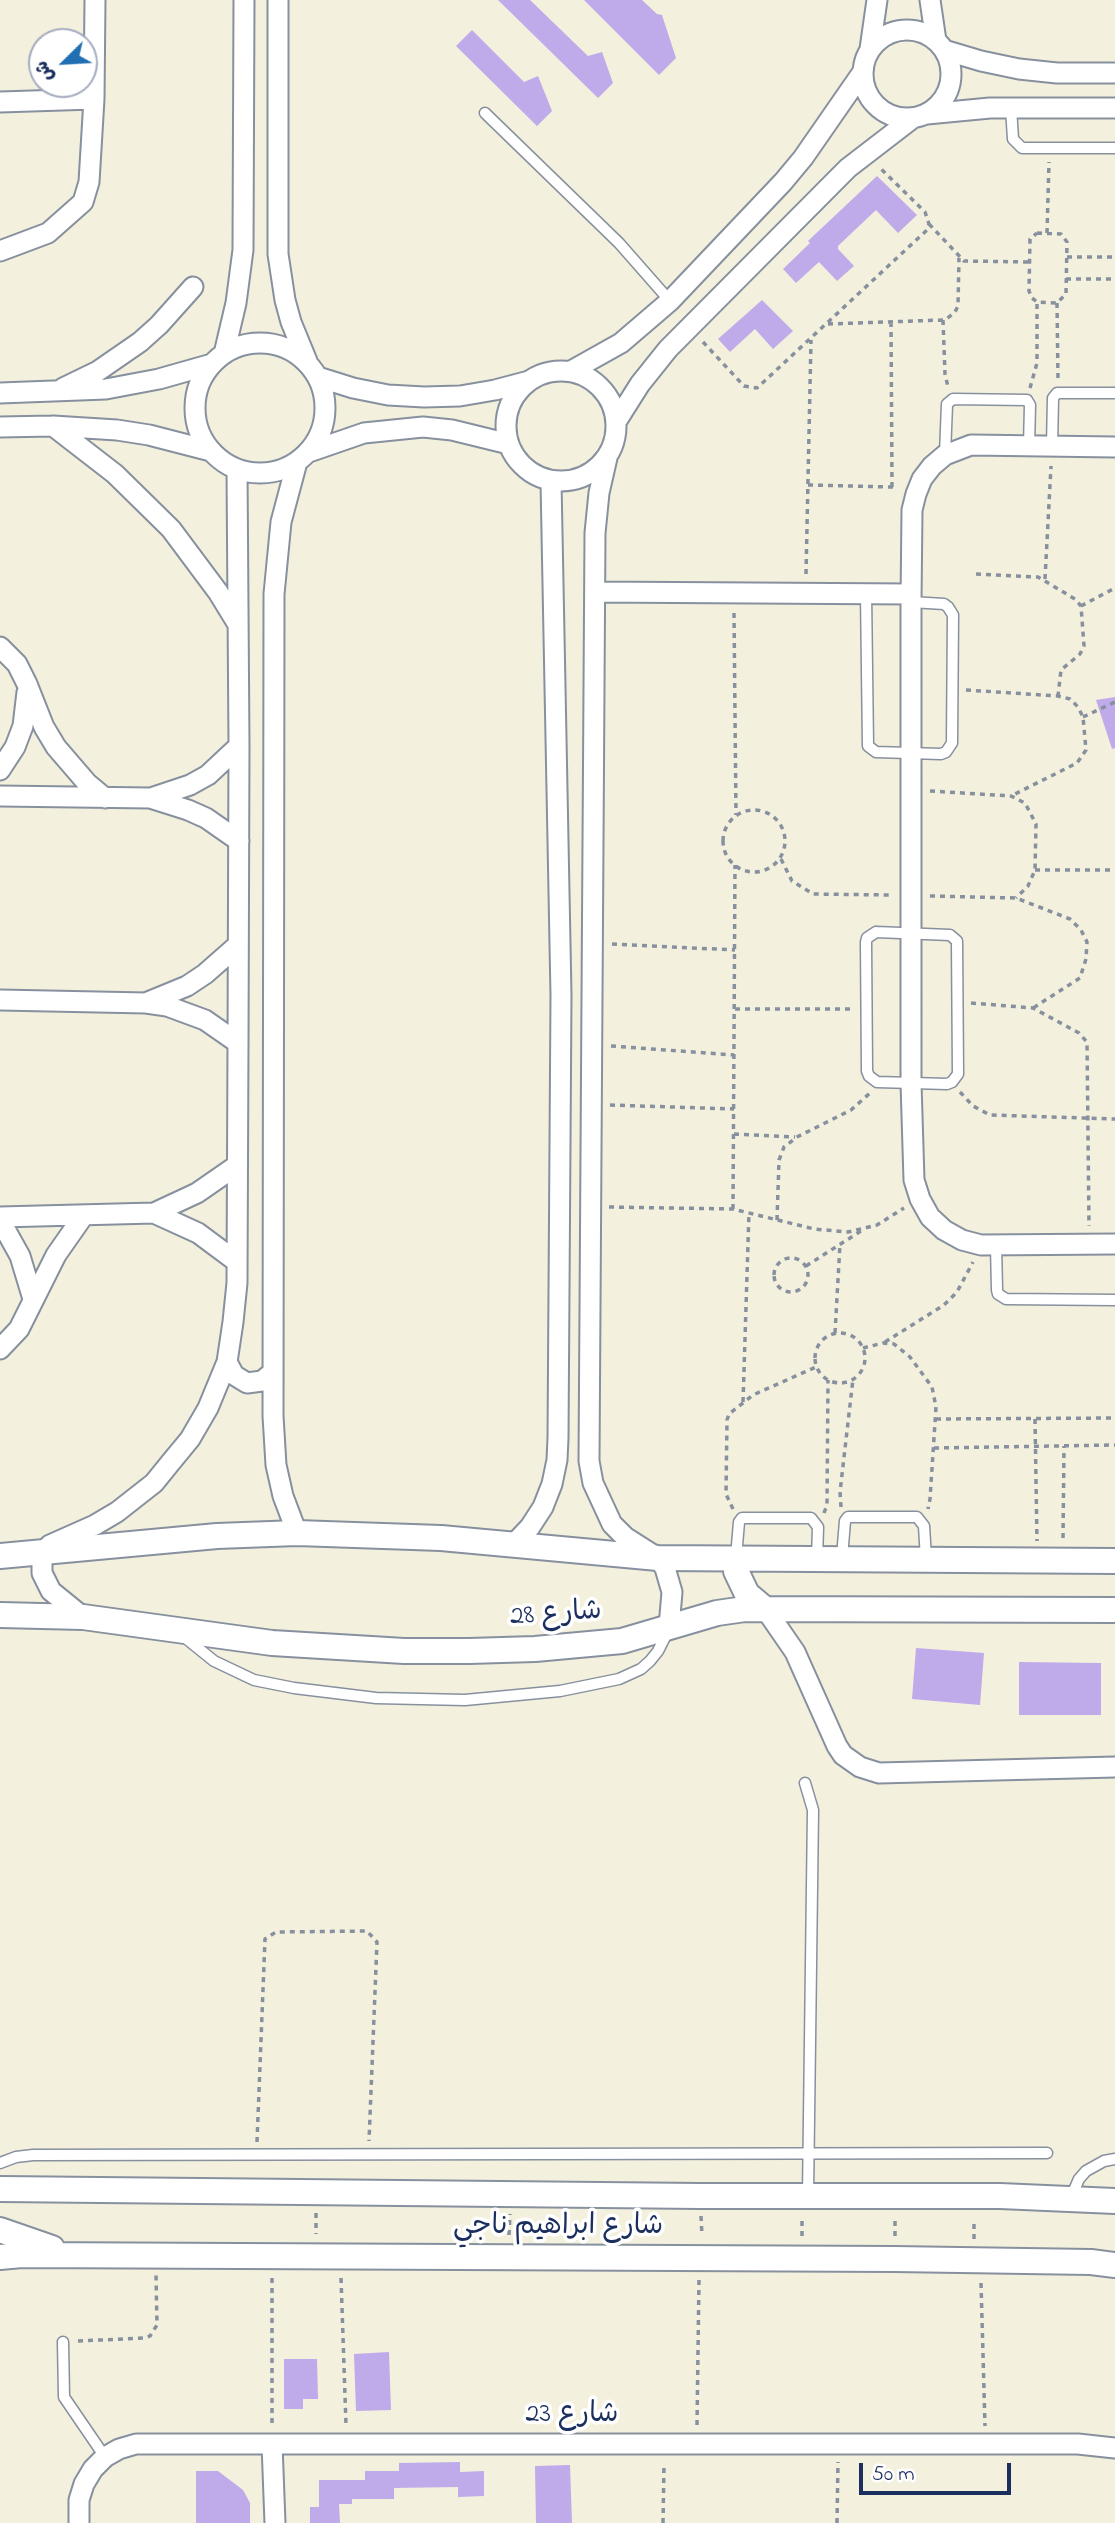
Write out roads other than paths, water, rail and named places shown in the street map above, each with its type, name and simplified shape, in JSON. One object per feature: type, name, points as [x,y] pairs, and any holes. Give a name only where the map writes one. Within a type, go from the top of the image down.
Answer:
[{"type":"street","points":[[0,251],[48,233],[83,202],[89,182],[94,99],[95,0]]},
{"type":"street","points":[[244,0],[243,250],[236,303],[218,359],[200,384],[195,407],[203,438],[211,450],[237,469],[268,473],[336,441],[393,429],[452,430],[509,444]]},
{"type":"street","points":[[278,0],[280,277],[291,322],[324,396],[325,416],[320,435],[303,457],[281,522],[274,594],[273,1372],[276,1465],[283,1496],[297,1533]]},
{"type":"street","points":[[877,0],[870,49],[862,73],[864,86],[877,107],[900,118],[969,108],[1115,108]]},
{"type":"street","points":[[617,422],[654,366],[864,153],[937,106],[950,86],[951,74],[940,45],[929,0]]},
{"type":"street","points":[[870,49],[889,33],[913,30],[925,33],[940,45],[981,61],[1019,69],[1115,73]]},
{"type":"street","points":[[571,372],[621,343],[670,300],[783,182],[803,158],[862,73]]},
{"type":"street","points":[[0,102],[94,99]]},
{"type":"street","points":[[52,393],[120,358],[159,325],[193,287]]},
{"type":"street","points":[[0,393],[52,393],[133,385],[218,359],[241,346],[259,342],[278,345],[295,353],[314,371],[365,390],[424,397],[472,394],[557,371],[585,376],[607,395],[617,422],[596,513],[588,1439],[593,1483],[612,1524],[625,1537],[658,1558],[665,1568],[672,1592],[669,1627]]},
{"type":"street","points":[[530,380],[511,402],[507,415],[509,444],[515,457],[525,468],[551,481],[567,481],[583,478],[596,470],[607,458]]},
{"type":"street","points":[[0,427],[53,426],[117,430],[211,450]]},
{"type":"street","points":[[53,426],[116,474],[162,519],[195,559],[238,625]]},
{"type":"street","points":[[1115,447],[971,445],[944,455],[922,479],[912,510],[911,598],[911,1083],[914,1180],[930,1217],[944,1230],[962,1240],[989,1245],[1115,1244]]},
{"type":"street","points":[[83,1617],[51,1591],[42,1573],[42,1553],[50,1545],[117,1512],[155,1483],[208,1408],[227,1362],[237,1262],[237,469]]},
{"type":"street","points":[[513,1545],[530,1527],[543,1507],[552,1485],[558,1438],[561,995],[551,481]]},
{"type":"street","points":[[595,593],[866,593],[911,598]]},
{"type":"street","points":[[0,648],[17,664],[34,706],[56,747],[79,774],[105,797]]},
{"type":"street","points":[[0,769],[15,747],[23,726],[27,684]]},
{"type":"street","points":[[0,796],[150,798],[170,793],[208,775],[239,746]]},
{"type":"street","points":[[150,798],[206,818],[239,841]]},
{"type":"street","points":[[146,1003],[167,996],[196,980],[223,961],[238,946]]},
{"type":"street","points":[[561,995],[592,995]]},
{"type":"street","points":[[0,1000],[146,1003],[167,1006],[195,1016],[238,1043]]},
{"type":"street","points":[[33,1299],[20,1256],[0,1218],[155,1213],[197,1193],[236,1166]]},
{"type":"street","points":[[155,1213],[198,1233],[237,1262]]},
{"type":"street","points":[[0,1349],[19,1329],[56,1255],[84,1214]]},
{"type":"street","points":[[227,1362],[234,1375],[247,1382],[262,1381],[273,1372]]},
{"type":"street","points":[[558,1438],[588,1439]]},
{"type":"street","points":[[0,1556],[217,1536],[297,1533],[393,1535],[658,1558],[1115,1561]]},
{"type":"street","points":[[736,1559],[740,1583],[755,1603],[766,1610],[795,1652],[837,1746],[843,1755],[860,1767],[879,1773],[1115,1767]]},
{"type":"street","name":"شارع 28","points":[[0,1615],[83,1617],[272,1643],[338,1648],[470,1651],[601,1644],[643,1636],[717,1613],[745,1609],[1115,1610]]},
{"type":"street","name":"شارع ابراهيم ناجي","points":[[0,2189],[700,2196],[895,2195],[1115,2201]]},
{"type":"street","points":[[0,2230],[74,2255]]},
{"type":"street","name":"شارع ابراهيم ناجي","points":[[0,2257],[74,2255],[894,2259],[1091,2262],[1115,2265]]},
{"type":"street","name":"شارع 23","points":[[105,2457],[136,2444],[1078,2444],[1115,2448]]},
{"type":"street","points":[[272,2444],[275,2523]]},
{"type":"street","points":[[79,2523],[79,2500],[84,2484],[93,2469],[105,2457]]},
{"type":"lane","points":[[1011,108],[1013,139],[1018,146],[1115,148]]},
{"type":"lane","points":[[485,114],[619,243],[670,300]]},
{"type":"lane","points":[[1052,446],[1054,398],[1059,392],[1115,393]]},
{"type":"lane","points":[[944,455],[947,404],[953,399],[1024,399],[1030,405],[1029,446]]},
{"type":"lane","points":[[866,593],[868,746],[876,752],[941,754],[950,748],[952,743],[951,610],[944,604],[911,598]]},
{"type":"lane","points":[[876,932],[911,933],[950,935],[957,941],[958,1074],[947,1084],[877,1082],[867,1071],[867,938],[876,932]]},
{"type":"lane","points":[[989,1245],[998,1294],[1006,1299],[1115,1300]]},
{"type":"lane","points":[[829,1559],[846,1519],[850,1516],[864,1516],[920,1519],[924,1526],[926,1560]]},
{"type":"lane","points":[[736,1559],[738,1522],[742,1518],[811,1518],[817,1523],[829,1559]]},
{"type":"lane","points":[[177,1631],[214,1661],[254,1680],[349,1695],[453,1700],[524,1695],[619,1679],[641,1669],[650,1661],[665,1640],[669,1627]]},
{"type":"lane","points":[[805,1783],[813,1811],[809,2154],[806,2195]]},
{"type":"lane","points":[[0,2163],[33,2155],[1047,2153]]},
{"type":"lane","points":[[1071,2199],[1086,2171],[1104,2161],[1115,2159]]},
{"type":"lane","points":[[63,2342],[64,2397],[105,2457]]}]
